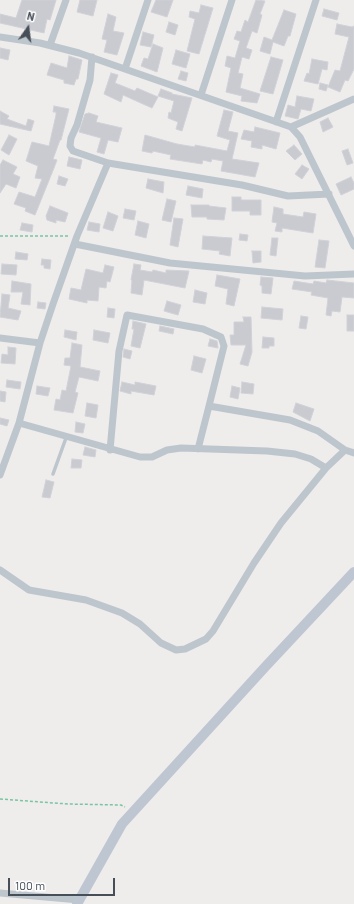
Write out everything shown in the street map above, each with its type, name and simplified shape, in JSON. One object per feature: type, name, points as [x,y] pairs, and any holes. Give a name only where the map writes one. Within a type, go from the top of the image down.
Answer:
[{"type":"street","points":[[50,44],[66,0]]},
{"type":"street","points":[[125,69],[148,0]]},
{"type":"street","points":[[201,95],[232,0]]},
{"type":"street","points":[[276,122],[316,0]]},
{"type":"street","points":[[0,37],[50,44],[92,57],[291,127],[300,137],[354,246]]},
{"type":"street","points":[[92,57],[90,80],[70,146],[73,151],[108,163],[242,186],[288,196],[329,194]]},
{"type":"street","points":[[291,127],[354,99]]},
{"type":"street","points":[[0,475],[19,424],[40,343],[78,236],[108,163]]},
{"type":"street","points":[[75,244],[170,263],[305,276],[354,274]]},
{"type":"street","points":[[110,450],[119,351],[127,315],[203,329],[221,337],[224,346],[209,406],[201,430],[198,449]]},
{"type":"street","points":[[0,338],[40,343]]},
{"type":"street","points":[[209,406],[290,420],[318,431],[345,450],[354,453]]},
{"type":"street","points":[[19,424],[140,457],[152,457],[172,449],[266,450],[295,454],[311,459],[326,468]]},
{"type":"street","points":[[0,570],[29,590],[86,600],[122,613],[140,624],[161,644],[176,650],[185,649],[206,639],[213,631],[281,523],[326,468],[345,450]]},
{"type":"street","points":[[0,893],[78,902],[122,824],[354,572]]},
{"type":"lane","points":[[53,474],[66,438]]},
{"type":"path","points":[[0,236],[78,236]]},
{"type":"path","points":[[0,799],[68,804],[121,805],[134,811]]},
{"type":"building","points":[[22,0],[56,0],[50,20],[47,19],[44,33],[0,23],[0,14],[16,18]]},
{"type":"building","points":[[80,0],[97,0],[93,16],[77,12]]},
{"type":"building","points":[[156,0],[173,0],[167,17],[151,12]]},
{"type":"building","points":[[256,0],[265,1],[260,14],[262,15],[257,33],[252,31],[246,48],[252,50],[249,59],[242,57],[238,73],[243,74],[240,88],[260,94],[257,103],[241,101],[242,96],[226,92],[231,68],[225,66],[227,56],[235,58],[240,41],[234,39],[237,31],[241,32],[245,20],[248,22]]},
{"type":"building","points":[[201,5],[213,8],[199,54],[187,51],[195,19],[189,17],[190,11],[199,13]]},
{"type":"building","points":[[324,9],[339,13],[337,20],[322,16]]},
{"type":"building","points":[[284,10],[296,14],[290,36],[288,36],[284,46],[273,42],[270,54],[260,51],[264,37],[272,40]]},
{"type":"building","points":[[108,14],[116,17],[113,31],[124,33],[117,55],[104,52],[107,40],[102,39]]},
{"type":"building","points":[[169,22],[178,25],[175,35],[166,32]]},
{"type":"building","points":[[337,24],[352,27],[354,26],[354,69],[348,81],[345,80],[340,92],[328,87],[335,70],[340,71],[349,37],[335,34]]},
{"type":"building","points":[[143,32],[154,35],[151,47],[140,45]]},
{"type":"building","points":[[153,44],[163,48],[157,72],[141,66],[144,58],[148,59]]},
{"type":"building","points":[[0,48],[10,50],[8,60],[0,58]]},
{"type":"building","points":[[176,50],[190,54],[186,68],[172,64]]},
{"type":"building","points":[[69,56],[82,60],[78,79],[76,79],[74,85],[64,83],[64,80],[47,75],[51,63],[67,68]]},
{"type":"building","points":[[271,57],[283,60],[273,94],[260,91]]},
{"type":"building","points":[[312,59],[328,62],[327,70],[322,69],[318,84],[304,81],[307,73],[309,74]]},
{"type":"building","points":[[181,71],[188,73],[186,81],[178,79]]},
{"type":"building","points":[[111,73],[118,75],[115,83],[135,91],[137,88],[158,97],[152,108],[123,95],[121,102],[104,94]]},
{"type":"building","points":[[320,83],[328,85],[326,91],[319,89]]},
{"type":"building","points":[[161,89],[172,94],[192,98],[182,131],[176,129],[178,122],[168,118],[174,101],[158,96]]},
{"type":"building","points":[[297,96],[314,99],[311,111],[301,109],[298,119],[285,116],[288,105],[295,107]]},
{"type":"building","points":[[54,106],[69,109],[61,140],[53,159],[57,160],[35,215],[25,211],[26,208],[14,204],[19,192],[35,197],[42,179],[35,178],[38,166],[26,161],[32,142],[49,146],[56,115],[56,112],[53,112]]},
{"type":"building","points":[[224,110],[233,112],[228,131],[238,133],[232,159],[259,163],[255,177],[221,171],[223,161],[212,159],[211,162],[203,160],[202,164],[170,159],[171,155],[153,151],[152,153],[142,151],[145,135],[177,144],[195,147],[195,145],[227,151],[230,140],[217,136]]},
{"type":"building","points":[[0,111],[9,116],[7,119],[26,126],[28,119],[34,121],[31,131],[0,124]]},
{"type":"building","points":[[89,113],[98,116],[96,122],[122,128],[118,142],[108,140],[104,154],[97,152],[101,138],[79,132],[85,114]]},
{"type":"building","points":[[328,118],[333,127],[323,132],[320,122]]},
{"type":"building","points":[[255,127],[280,133],[276,149],[262,145],[262,149],[251,147],[252,141],[241,139],[244,130],[254,132]]},
{"type":"building","points":[[9,135],[17,139],[9,155],[1,150]]},
{"type":"building","points":[[294,145],[302,154],[295,160],[286,151]]},
{"type":"building","points":[[348,149],[353,163],[347,165],[342,151]]},
{"type":"building","points":[[69,157],[82,160],[80,169],[67,166]]},
{"type":"building","points":[[3,160],[17,167],[13,174],[20,177],[16,188],[6,184],[0,193],[0,165]]},
{"type":"building","points":[[302,165],[309,169],[302,179],[295,174]]},
{"type":"building","points":[[59,176],[68,179],[65,186],[57,184]]},
{"type":"building","points":[[351,177],[354,183],[354,189],[341,195],[336,184]]},
{"type":"building","points":[[148,179],[164,182],[163,193],[146,188]]},
{"type":"building","points":[[188,186],[203,189],[202,198],[186,195]]},
{"type":"building","points":[[232,197],[241,197],[241,200],[261,200],[261,215],[250,215],[250,211],[232,211]]},
{"type":"building","points":[[167,199],[176,201],[171,222],[162,220]]},
{"type":"building","points":[[191,205],[209,205],[226,208],[224,220],[207,219],[207,217],[192,217]]},
{"type":"building","points":[[50,206],[68,213],[65,222],[56,220],[56,223],[47,220],[46,216]]},
{"type":"building","points":[[274,207],[283,209],[283,214],[303,217],[304,212],[316,214],[313,233],[282,228],[282,232],[275,231],[277,223],[272,222]]},
{"type":"building","points":[[125,209],[136,211],[134,220],[123,218]]},
{"type":"building","points":[[108,212],[118,216],[113,231],[103,228]]},
{"type":"building","points":[[174,218],[183,219],[178,247],[170,245]]},
{"type":"building","points":[[138,221],[149,224],[146,238],[135,235]]},
{"type":"building","points":[[89,222],[100,224],[99,232],[87,230]]},
{"type":"building","points":[[22,223],[33,225],[32,232],[20,230]]},
{"type":"building","points":[[240,234],[248,235],[247,241],[239,240]]},
{"type":"building","points":[[203,236],[232,238],[230,256],[219,254],[220,251],[202,249]]},
{"type":"building","points":[[272,238],[278,238],[276,256],[270,255]]},
{"type":"building","points":[[319,240],[329,241],[325,268],[315,267]]},
{"type":"building","points":[[252,251],[261,251],[261,262],[253,263]]},
{"type":"building","points":[[16,252],[28,254],[27,260],[15,259]]},
{"type":"building","points":[[42,259],[51,260],[50,269],[44,268],[44,265],[41,265]]},
{"type":"building","points":[[2,264],[17,265],[16,275],[1,274]]},
{"type":"building","points":[[134,264],[141,265],[140,270],[152,272],[153,270],[166,273],[166,270],[189,271],[185,288],[144,280],[142,295],[131,293],[131,280]]},
{"type":"building","points":[[105,265],[114,267],[110,282],[107,281],[106,288],[99,287],[98,301],[87,300],[87,303],[69,299],[71,288],[81,290],[86,269],[103,273]]},
{"type":"building","points":[[217,275],[240,279],[234,306],[226,304],[228,289],[215,286]]},
{"type":"building","points":[[261,277],[273,278],[271,294],[262,293],[262,286],[260,285]]},
{"type":"building","points":[[327,280],[354,283],[354,298],[342,297],[340,312],[332,311],[331,316],[326,315],[328,298],[311,295],[312,292],[292,289],[294,281],[313,284],[314,281],[326,283]]},
{"type":"building","points":[[12,281],[31,284],[30,305],[21,304],[23,292],[11,292]]},
{"type":"building","points":[[195,290],[207,293],[205,304],[193,302]]},
{"type":"building","points":[[2,294],[10,295],[8,308],[21,311],[18,320],[0,317]]},
{"type":"building","points":[[167,301],[181,305],[178,315],[164,311]]},
{"type":"building","points":[[38,302],[46,303],[45,309],[37,308]]},
{"type":"building","points":[[262,307],[283,309],[282,320],[261,318]]},
{"type":"building","points":[[108,308],[115,309],[114,318],[107,317]]},
{"type":"building","points":[[347,315],[354,315],[354,331],[347,331]]},
{"type":"building","points":[[301,316],[308,317],[306,329],[299,328]]},
{"type":"building","points":[[243,317],[251,317],[252,352],[248,366],[240,364],[246,345],[231,345],[230,335],[234,335],[234,322],[244,322]]},
{"type":"building","points":[[133,321],[146,324],[140,348],[131,346],[134,329],[132,329]]},
{"type":"building","points":[[160,326],[174,329],[173,334],[159,331]]},
{"type":"building","points":[[65,330],[77,332],[76,340],[64,337]]},
{"type":"building","points":[[94,330],[110,333],[108,343],[93,340]]},
{"type":"building","points":[[263,337],[274,338],[274,346],[262,348]]},
{"type":"building","points":[[210,339],[217,341],[218,348],[208,346]]},
{"type":"building","points":[[72,343],[82,345],[80,367],[100,371],[98,381],[79,377],[75,392],[78,393],[73,413],[54,410],[56,399],[60,400],[62,390],[66,391],[71,366],[64,365],[65,358],[70,358]]},
{"type":"building","points":[[8,347],[16,348],[15,364],[1,363],[2,354],[8,355]]},
{"type":"building","points":[[124,349],[132,351],[130,359],[123,357]]},
{"type":"building","points":[[194,356],[206,359],[202,373],[191,370]]},
{"type":"building","points":[[7,380],[21,382],[20,389],[6,387]]},
{"type":"building","points":[[122,382],[135,385],[135,382],[156,386],[154,395],[131,391],[131,394],[120,391]]},
{"type":"building","points":[[242,382],[254,384],[253,394],[241,393]]},
{"type":"building","points":[[37,386],[50,388],[48,396],[36,394]]},
{"type":"building","points":[[232,386],[240,388],[238,399],[230,397]]},
{"type":"building","points":[[0,391],[6,392],[5,402],[0,401]]},
{"type":"building","points":[[87,403],[98,405],[96,418],[85,416]]},
{"type":"building","points":[[296,403],[314,409],[310,421],[293,412]]},
{"type":"building","points":[[0,418],[9,420],[7,426],[0,424]]},
{"type":"building","points":[[76,422],[85,424],[83,433],[75,432]]},
{"type":"building","points":[[85,447],[96,450],[95,457],[83,455]]},
{"type":"building","points":[[72,459],[82,460],[81,468],[71,468]]},
{"type":"building","points":[[46,480],[54,482],[50,498],[42,497]]}]
